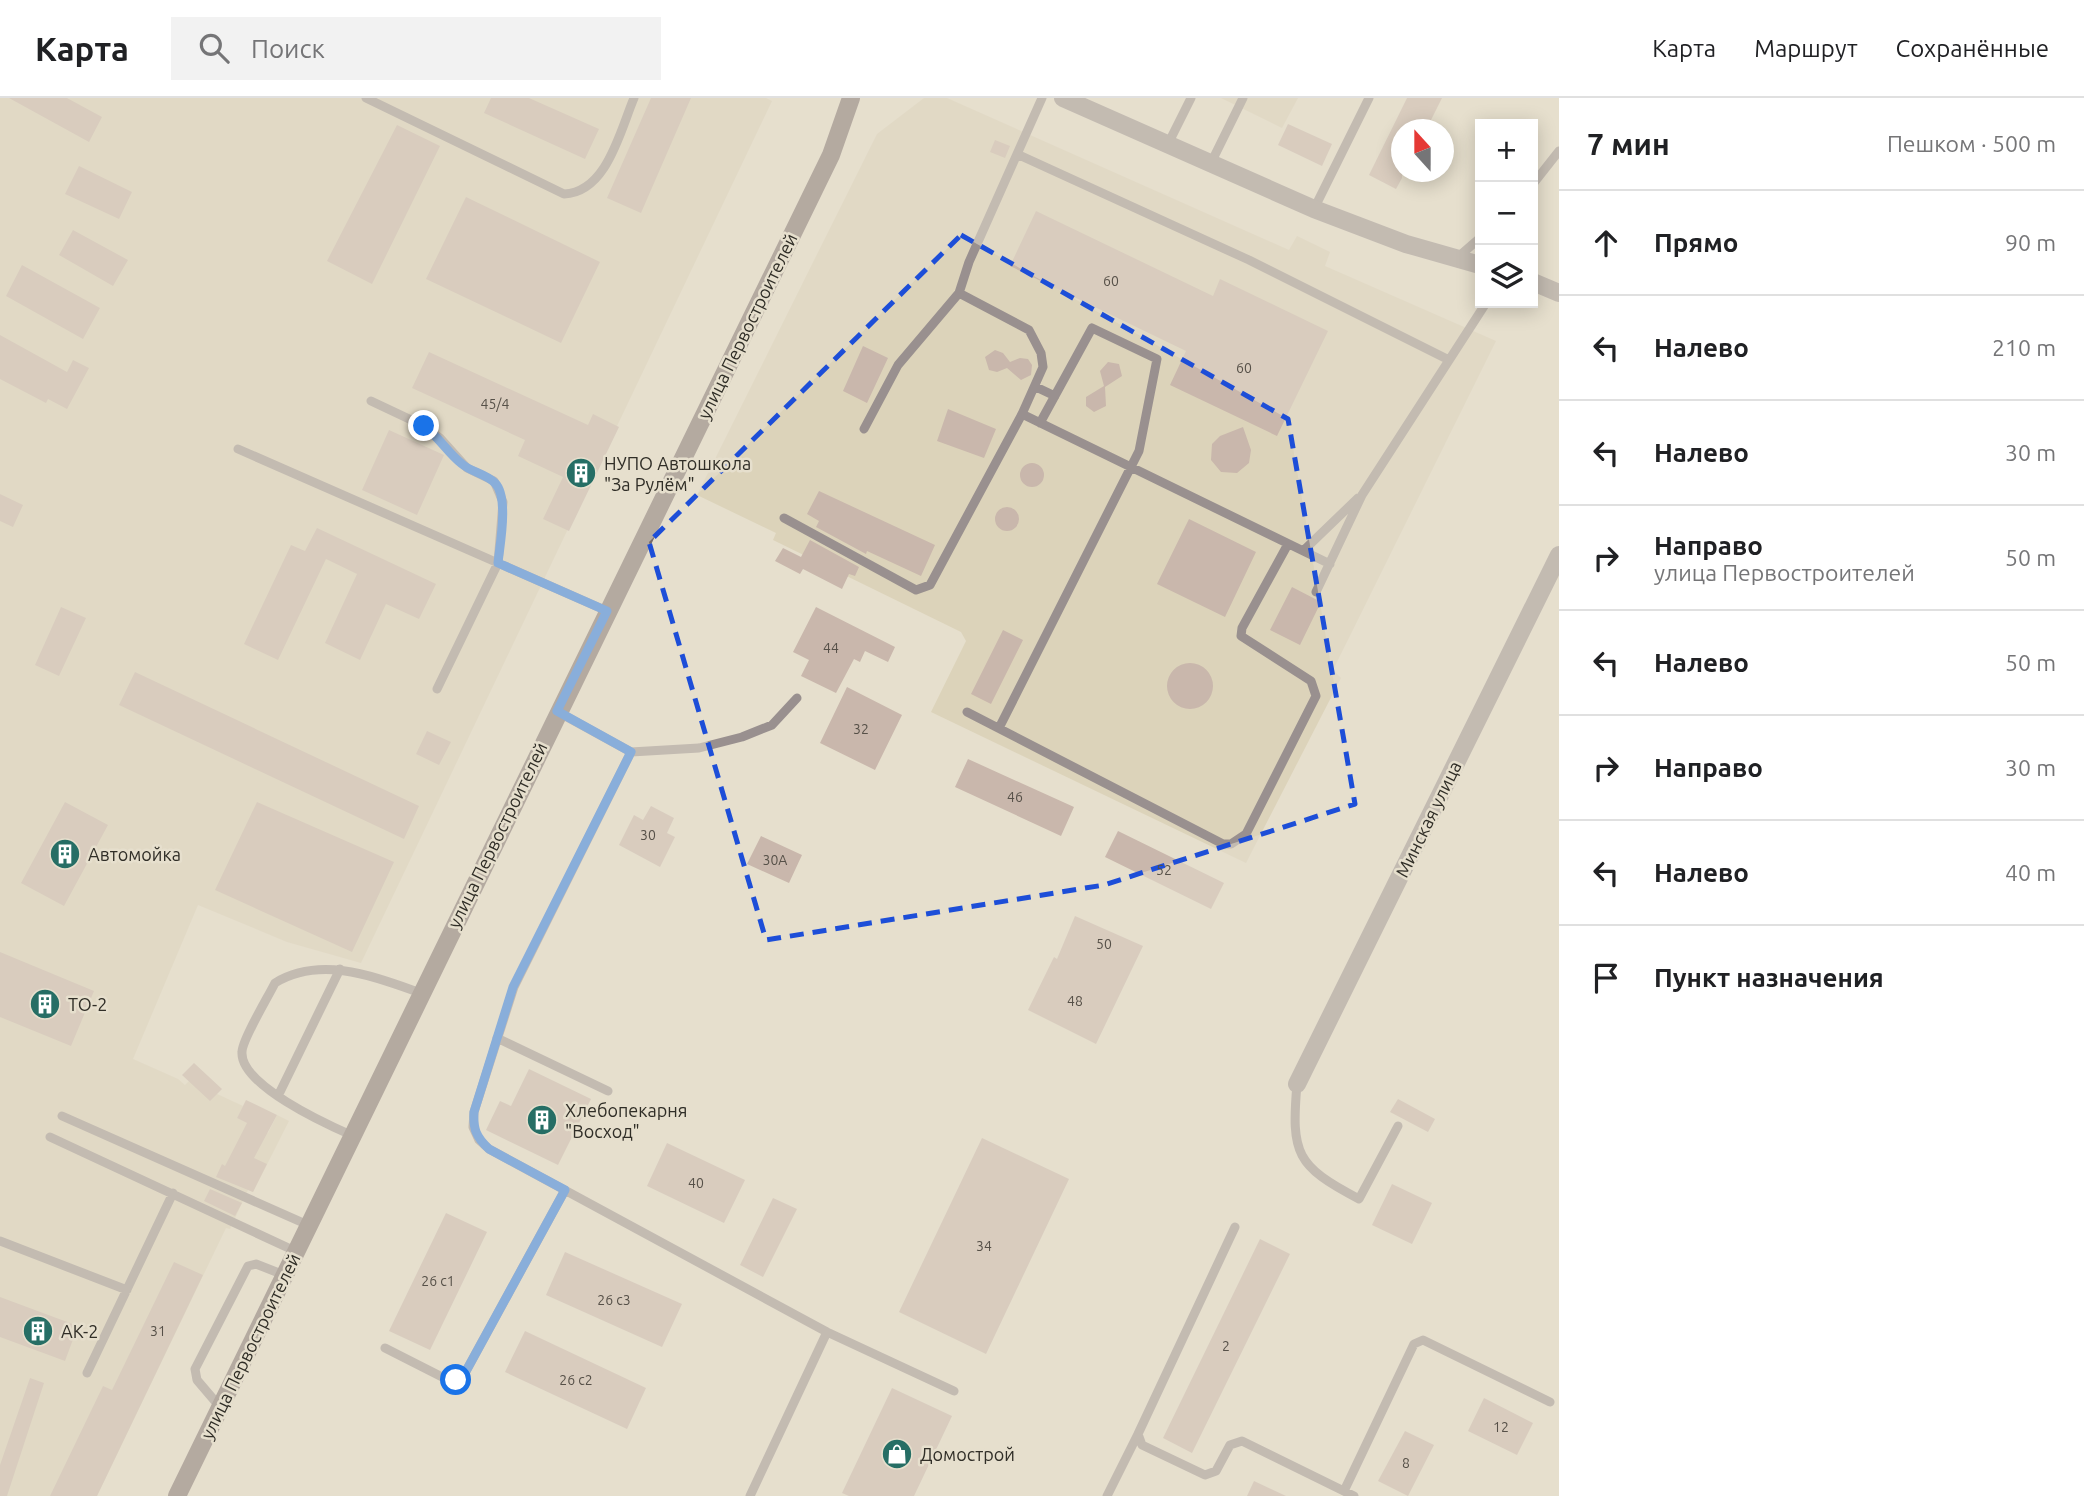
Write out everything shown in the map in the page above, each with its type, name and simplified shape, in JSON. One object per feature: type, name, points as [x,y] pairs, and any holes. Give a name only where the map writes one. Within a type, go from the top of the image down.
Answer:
[{"type":"street","name":"улица Первостроителей","points":[[177,1496],[557,711],[831,155],[850,98]]},
{"type":"street","points":[[1065,98],[1314,209],[1406,244],[1475,263]]},
{"type":"street","points":[[1538,284],[1559,293]]},
{"type":"street","name":"Минская улица","points":[[1297,1084],[1559,555]]},
{"type":"lane","points":[[366,98],[564,194],[577,194],[599,178],[634,98]]},
{"type":"lane","points":[[864,429],[898,365],[959,293],[969,262],[1042,98]]},
{"type":"lane","points":[[1168,144],[1191,98]]},
{"type":"lane","points":[[1211,163],[1243,98]]},
{"type":"lane","points":[[1314,209],[1369,98]]},
{"type":"lane","points":[[1535,182],[1559,150]]},
{"type":"lane","points":[[1017,154],[1249,260],[1449,360]]},
{"type":"lane","points":[[1457,258],[1475,242]]},
{"type":"lane","points":[[784,518],[916,590],[923,590],[930,585],[1036,387],[1043,367],[1041,353],[1029,330],[959,293]]},
{"type":"lane","points":[[1316,592],[1362,495],[1483,308]]},
{"type":"lane","points":[[999,728],[1132,467],[1143,440],[1157,359],[1092,328],[1040,423]]},
{"type":"lane","points":[[1036,387],[1055,396]]},
{"type":"lane","points":[[371,401],[424,426],[440,438],[467,468],[494,481],[503,502],[498,563],[438,689]]},
{"type":"lane","points":[[1022,414],[1330,564]]},
{"type":"lane","points":[[238,449],[607,611]]},
{"type":"lane","points":[[1303,551],[1362,495]]},
{"type":"lane","points":[[967,712],[1223,844],[1240,840],[1246,834],[1315,696],[1311,681],[1241,636],[1242,628],[1288,544]]},
{"type":"lane","points":[[557,711],[631,752],[699,748],[741,737],[772,725],[797,698]]},
{"type":"lane","points":[[631,752],[513,987],[474,1112],[473,1127],[479,1140],[489,1149],[827,1332],[954,1391]]},
{"type":"lane","points":[[351,1135],[298,1111],[244,1064],[242,1051],[275,983],[286,977],[340,969],[421,993]]},
{"type":"lane","points":[[278,1096],[340,969]]},
{"type":"lane","points":[[497,1038],[608,1091]]},
{"type":"lane","points":[[1297,1084],[1294,1135],[1300,1153],[1310,1168],[1324,1180],[1359,1199],[1398,1126]]},
{"type":"lane","points":[[62,1116],[308,1225]]},
{"type":"lane","points":[[50,1137],[295,1251]]},
{"type":"lane","points":[[385,1348],[448,1380],[456,1380],[465,1373],[565,1190]]},
{"type":"lane","points":[[88,1373],[173,1193]]},
{"type":"lane","points":[[1107,1496],[1235,1227]]},
{"type":"lane","points":[[0,1241],[127,1290]]},
{"type":"lane","points":[[220,1407],[197,1380],[195,1369],[248,1266],[256,1264],[284,1275]]},
{"type":"lane","points":[[750,1496],[827,1332]]},
{"type":"lane","points":[[1344,1491],[1413,1344],[1423,1340],[1550,1402]]},
{"type":"lane","points":[[1138,1434],[1142,1445],[1205,1475],[1216,1471],[1230,1445],[1242,1441],[1354,1496]]},
{"type":"highlighted area","points":[[961,235],[1288,419],[1355,804],[1104,885],[766,940],[649,542]]},
{"type":"shaded area","points":[[0,98],[766,98],[772,101],[361,963],[287,942],[198,905],[133,1059],[178,1079],[185,1085],[189,1081],[243,1106],[237,1118],[268,1133],[277,1115],[289,1121],[253,1192],[248,1190],[230,1229],[226,1228],[97,1496],[0,1496]]},
{"type":"shaded area","points":[[924,98],[947,98],[1289,250],[1297,236],[1330,252],[1325,266],[1496,341],[1333,670],[1341,678],[1246,863],[931,712],[966,641],[961,632],[773,540],[776,533],[697,495],[877,134]]},
{"type":"shaded area","points":[[1221,98],[1298,98],[1282,128]]},
{"type":"building","points":[[9,98],[67,98],[102,117],[89,142]]},
{"type":"building","points":[[491,98],[529,98],[599,129],[585,159],[484,113]]},
{"type":"building","points":[[651,98],[691,98],[641,213],[607,198]]},
{"type":"building","points":[[1407,98],[1442,98],[1432,119],[1397,119]]},
{"type":"building","points":[[1288,124],[1332,144],[1322,166],[1278,145]]},
{"type":"building","points":[[397,125],[440,146],[372,284],[327,261]]},
{"type":"building","points":[[1391,130],[1391,182],[1400,182],[1396,189],[1369,175]]},
{"type":"building","points":[[995,140],[1010,146],[1005,158],[990,152]]},
{"type":"building","points":[[79,166],[132,192],[119,219],[65,194]]},
{"type":"building","points":[[466,197],[600,262],[561,343],[426,279]]},
{"type":"building","points":[[1036,211],[1213,296],[1220,279],[1328,331],[1277,436],[1170,385],[1186,351],[1010,266]]},
{"type":"building","points":[[73,230],[128,260],[113,286],[59,255]]},
{"type":"building","points":[[22,265],[100,308],[83,339],[6,296]]},
{"type":"building","points":[[0,335],[67,372],[73,360],[89,368],[67,409],[48,399],[46,403],[0,379]]},
{"type":"building","points":[[863,346],[888,358],[867,403],[843,391]]},
{"type":"building","points":[[995,350],[1003,353],[1010,362],[1020,358],[1028,359],[1032,365],[1031,375],[1021,380],[1007,368],[997,372],[989,370],[985,357]]},
{"type":"building","points":[[429,352],[588,425],[593,414],[619,427],[569,531],[543,519],[563,477],[518,456],[525,440],[412,388]]},
{"type":"building","points":[[1108,362],[1119,364],[1122,376],[1105,387],[1106,406],[1094,412],[1086,406],[1086,397],[1104,386],[1100,371]]},
{"type":"building","points":[[948,409],[996,429],[984,458],[937,441]]},
{"type":"building","points":[[1243,427],[1251,450],[1249,463],[1237,473],[1221,472],[1211,460],[1212,444],[1220,436]]},
{"type":"building","points":[[389,430],[444,455],[417,515],[362,490]]},
{"type":"building","points":[[1032,463],[1040,467],[1044,475],[1040,483],[1032,487],[1024,483],[1020,475],[1024,467]]},
{"type":"building","points":[[819,491],[935,545],[921,576],[867,551],[866,554],[816,527],[819,521],[807,514]]},
{"type":"building","points":[[0,494],[23,505],[13,527],[0,521]]},
{"type":"building","points":[[1007,507],[1015,511],[1019,519],[1015,527],[1007,531],[999,527],[995,519],[999,511]]},
{"type":"building","points":[[1189,519],[1256,552],[1225,617],[1157,584]]},
{"type":"building","points":[[317,528],[436,584],[419,619],[386,604],[360,660],[325,643],[357,574],[326,559],[278,660],[244,644],[291,545],[305,551]]},
{"type":"building","points":[[810,540],[859,567],[855,576],[849,574],[842,589],[803,569],[800,574],[775,561],[783,548],[801,557]]},
{"type":"building","points":[[1292,587],[1321,602],[1300,645],[1270,630]]},
{"type":"building","points":[[61,607],[86,618],[59,676],[35,665]]},
{"type":"building","points":[[816,607],[895,647],[888,662],[865,651],[860,662],[854,659],[836,693],[801,676],[809,660],[793,652]]},
{"type":"building","points":[[1003,630],[1023,640],[991,704],[971,694]]},
{"type":"building","points":[[1190,663],[1207,669],[1213,686],[1207,703],[1190,709],[1173,703],[1167,686],[1173,669]]},
{"type":"building","points":[[135,672],[419,806],[404,839],[119,705]]},
{"type":"building","points":[[847,687],[902,715],[875,770],[820,743]]},
{"type":"building","points":[[427,731],[451,742],[439,765],[416,754]]},
{"type":"building","points":[[968,759],[1074,807],[1061,836],[955,787]]},
{"type":"building","name":"Автомойка","points":[[65,802],[108,825],[64,906],[21,883]]},
{"type":"building","points":[[257,802],[394,862],[352,952],[215,890]]},
{"type":"building","points":[[651,806],[674,818],[667,833],[675,837],[660,867],[619,845],[634,815],[643,820]]},
{"type":"building","points":[[1118,831],[1224,883],[1211,909],[1105,857]]},
{"type":"building","points":[[761,836],[802,855],[789,883],[747,864]]},
{"type":"building","points":[[1075,916],[1143,946],[1096,1044],[1028,1010],[1054,957],[1057,959]]},
{"type":"building","name":"ТО-2","points":[[0,952],[94,991],[71,1046],[0,1017]]},
{"type":"building","points":[[194,1063],[222,1089],[210,1101],[182,1075]]},
{"type":"building","name":"Хлебопекарня \"Восход\"","points":[[529,1069],[591,1099],[558,1165],[486,1130],[500,1101],[511,1106]]},
{"type":"building","points":[[1398,1099],[1435,1119],[1428,1132],[1390,1112]]},
{"type":"building","points":[[246,1100],[277,1115],[254,1158],[267,1164],[253,1192],[216,1177],[222,1164],[225,1166],[247,1123],[237,1118]]},
{"type":"building","points":[[982,1138],[1069,1179],[986,1354],[899,1312]]},
{"type":"building","points":[[667,1143],[745,1180],[724,1223],[647,1186]]},
{"type":"building","points":[[1392,1184],[1432,1203],[1412,1244],[1372,1225]]},
{"type":"building","points":[[210,1189],[242,1203],[235,1216],[204,1201]]},
{"type":"building","points":[[773,1198],[797,1209],[763,1277],[740,1265]]},
{"type":"building","points":[[446,1213],[487,1232],[430,1350],[389,1331]]},
{"type":"building","points":[[1260,1239],[1290,1254],[1192,1453],[1163,1438]]},
{"type":"building","points":[[565,1252],[682,1304],[662,1347],[546,1295]]},
{"type":"building","points":[[174,1262],[203,1275],[97,1496],[50,1496],[103,1386],[112,1390]]},
{"type":"building","name":"АК-2","points":[[0,1297],[78,1326],[65,1361],[0,1337]]},
{"type":"building","points":[[525,1331],[646,1388],[627,1429],[505,1372]]},
{"type":"building","points":[[30,1378],[44,1383],[7,1496],[0,1496],[0,1465]]},
{"type":"building","name":"Домострой","points":[[892,1388],[952,1416],[914,1496],[849,1496],[842,1493]]},
{"type":"building","points":[[1484,1398],[1533,1423],[1517,1455],[1468,1431]]},
{"type":"building","points":[[1405,1431],[1434,1445],[1408,1496],[1378,1481]]},
{"type":"building","points":[[1254,1481],[1286,1496],[1247,1496]]},
{"type":"place","name":"НУПО Автошкола \"За Рулём\"","points":[[581,473]]},
{"type":"place","name":"Автомойка","points":[[65,854]]},
{"type":"place","name":"ТО-2","points":[[45,1004]]},
{"type":"place","name":"Хлебопекарня \"Восход\"","points":[[542,1120]]},
{"type":"place","name":"АК-2","points":[[38,1331]]},
{"type":"place","name":"Домострой","points":[[897,1454]]},
{"type":"route","points":[[424,426],[440,438],[457,460],[494,481],[500,490],[503,502],[498,563],[607,611],[557,711],[631,752],[513,987],[474,1112],[473,1127],[479,1140],[489,1149],[565,1190],[465,1373],[456,1380]]}]
